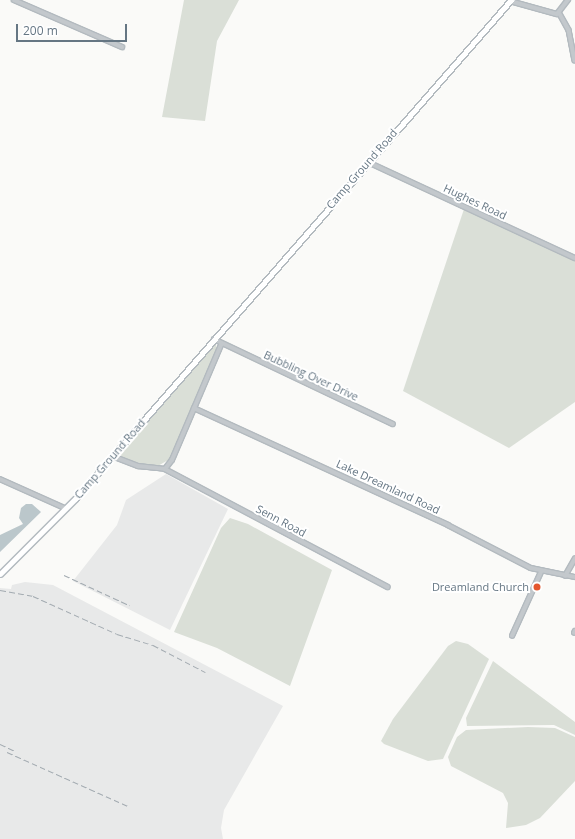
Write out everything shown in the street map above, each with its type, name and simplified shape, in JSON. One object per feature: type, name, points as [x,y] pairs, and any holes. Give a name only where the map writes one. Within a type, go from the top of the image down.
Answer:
[{"type":"street","points":[[14,0],[122,47]]},
{"type":"street","points":[[560,14],[568,0]]},
{"type":"street","points":[[510,1],[560,14],[569,30],[575,60]]},
{"type":"street","name":"Camp Ground Road","points":[[0,574],[67,509],[368,162],[510,1]]},
{"type":"street","name":"Hughes Road","points":[[368,162],[575,258]]},
{"type":"street","points":[[112,456],[138,466],[165,469],[222,345],[214,339]]},
{"type":"street","name":"Bubbling Over Drive","points":[[222,345],[393,424]]},
{"type":"street","name":"Lake Dreamland Road","points":[[194,408],[448,525],[541,572],[575,577]]},
{"type":"street","name":"Senn Road","points":[[165,469],[388,587]]},
{"type":"street","points":[[0,479],[67,509]]},
{"type":"street","points":[[565,576],[575,559]]},
{"type":"street","points":[[512,636],[541,572]]},
{"type":"shaded area","points":[[184,0],[239,0],[217,41],[205,121],[162,117]]},
{"type":"shaded area","points":[[464,209],[575,259],[575,402],[509,448],[403,391]]},
{"type":"shaded area","points":[[216,344],[217,352],[170,459],[156,467],[122,459],[120,451]]},
{"type":"shaded area","points":[[166,474],[228,509],[170,630],[73,581],[117,525],[126,500]]},
{"type":"shaded area","points":[[26,504],[32,504],[41,512],[0,552],[0,535],[23,524],[19,518],[21,508]]},
{"type":"shaded area","points":[[230,518],[248,524],[332,570],[290,686],[217,648],[174,632],[221,528]]},
{"type":"shaded area","points":[[25,582],[53,585],[283,706],[224,810],[221,828],[223,839],[0,839],[0,588],[11,589],[12,585]]},
{"type":"shaded area","points":[[456,641],[468,644],[489,659],[443,759],[428,761],[384,744],[381,741],[393,719],[448,646]]},
{"type":"shaded area","points":[[493,661],[575,722],[575,735],[554,725],[467,726],[466,718]]},
{"type":"shaded area","points":[[528,727],[555,728],[575,737],[575,781],[540,818],[526,825],[506,828],[508,803],[503,793],[451,766],[448,757],[457,737],[466,730]]},
{"type":"railway","points":[[64,575],[129,605]]},
{"type":"railway","points":[[0,590],[33,596],[117,634],[153,645],[205,672]]},
{"type":"railway","points":[[0,744],[15,751]]},
{"type":"railway","points":[[7,752],[128,806]]},
{"type":"place","name":"Dreamland Church","points":[[537,587]]}]
